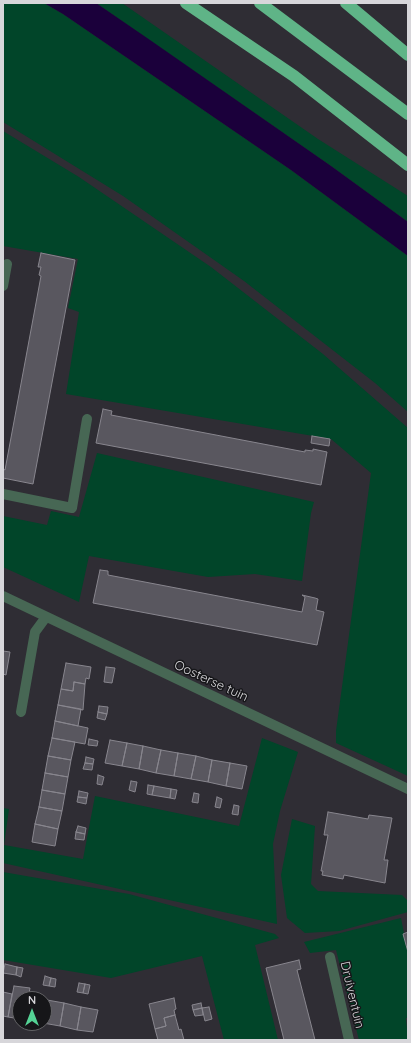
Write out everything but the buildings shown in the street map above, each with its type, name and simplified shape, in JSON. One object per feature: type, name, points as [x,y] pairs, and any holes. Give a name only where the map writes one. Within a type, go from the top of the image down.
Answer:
[{"type":"highway","points":[[186,3],[294,76],[408,165]]},
{"type":"highway","points":[[260,3],[408,114]]},
{"type":"highway","points":[[346,3],[408,55]]},
{"type":"street","points":[[3,286],[7,264]]},
{"type":"street","points":[[3,494],[72,508],[87,418]]},
{"type":"street","name":"Oosterse tuin","points":[[3,596],[408,789]]},
{"type":"street","points":[[21,712],[35,632],[46,617]]},
{"type":"street","name":"Druiventuin","points":[[330,957],[349,1040]]},
{"type":"green space","points":[[3,3],[44,3],[63,14],[291,170],[408,256],[408,412],[375,383],[244,281],[123,196],[3,122]]},
{"type":"green space","points":[[96,3],[122,3],[318,139],[408,196],[408,222],[331,166]]},
{"type":"green space","points":[[3,131],[79,177],[211,267],[323,354],[408,428],[408,776],[336,743],[336,731],[371,473],[331,439],[66,394],[79,312],[68,308],[78,259],[3,246]]},
{"type":"green space","points":[[97,453],[314,502],[311,513],[302,581],[255,574],[208,577],[89,556],[79,602],[3,567],[3,516],[47,525],[51,511],[79,517]]},
{"type":"green space","points":[[262,738],[298,752],[280,811],[273,844],[277,924],[3,863],[3,808],[9,809],[4,845],[83,859],[95,796],[239,826]]},
{"type":"green space","points":[[292,819],[315,826],[311,884],[318,891],[402,895],[408,901],[408,912],[339,931],[305,933],[287,918],[281,875]]},
{"type":"green space","points":[[3,872],[129,894],[275,934],[279,938],[255,945],[278,1040],[224,1040],[202,956],[111,978],[3,960]]},
{"type":"green space","points":[[401,918],[408,954],[408,1018],[406,1018],[408,1040],[359,1040],[336,950],[310,953],[304,942]]},
{"type":"shaded area","points":[[44,3],[96,3],[150,40],[331,166],[408,222],[408,256],[291,170],[63,14]]}]
